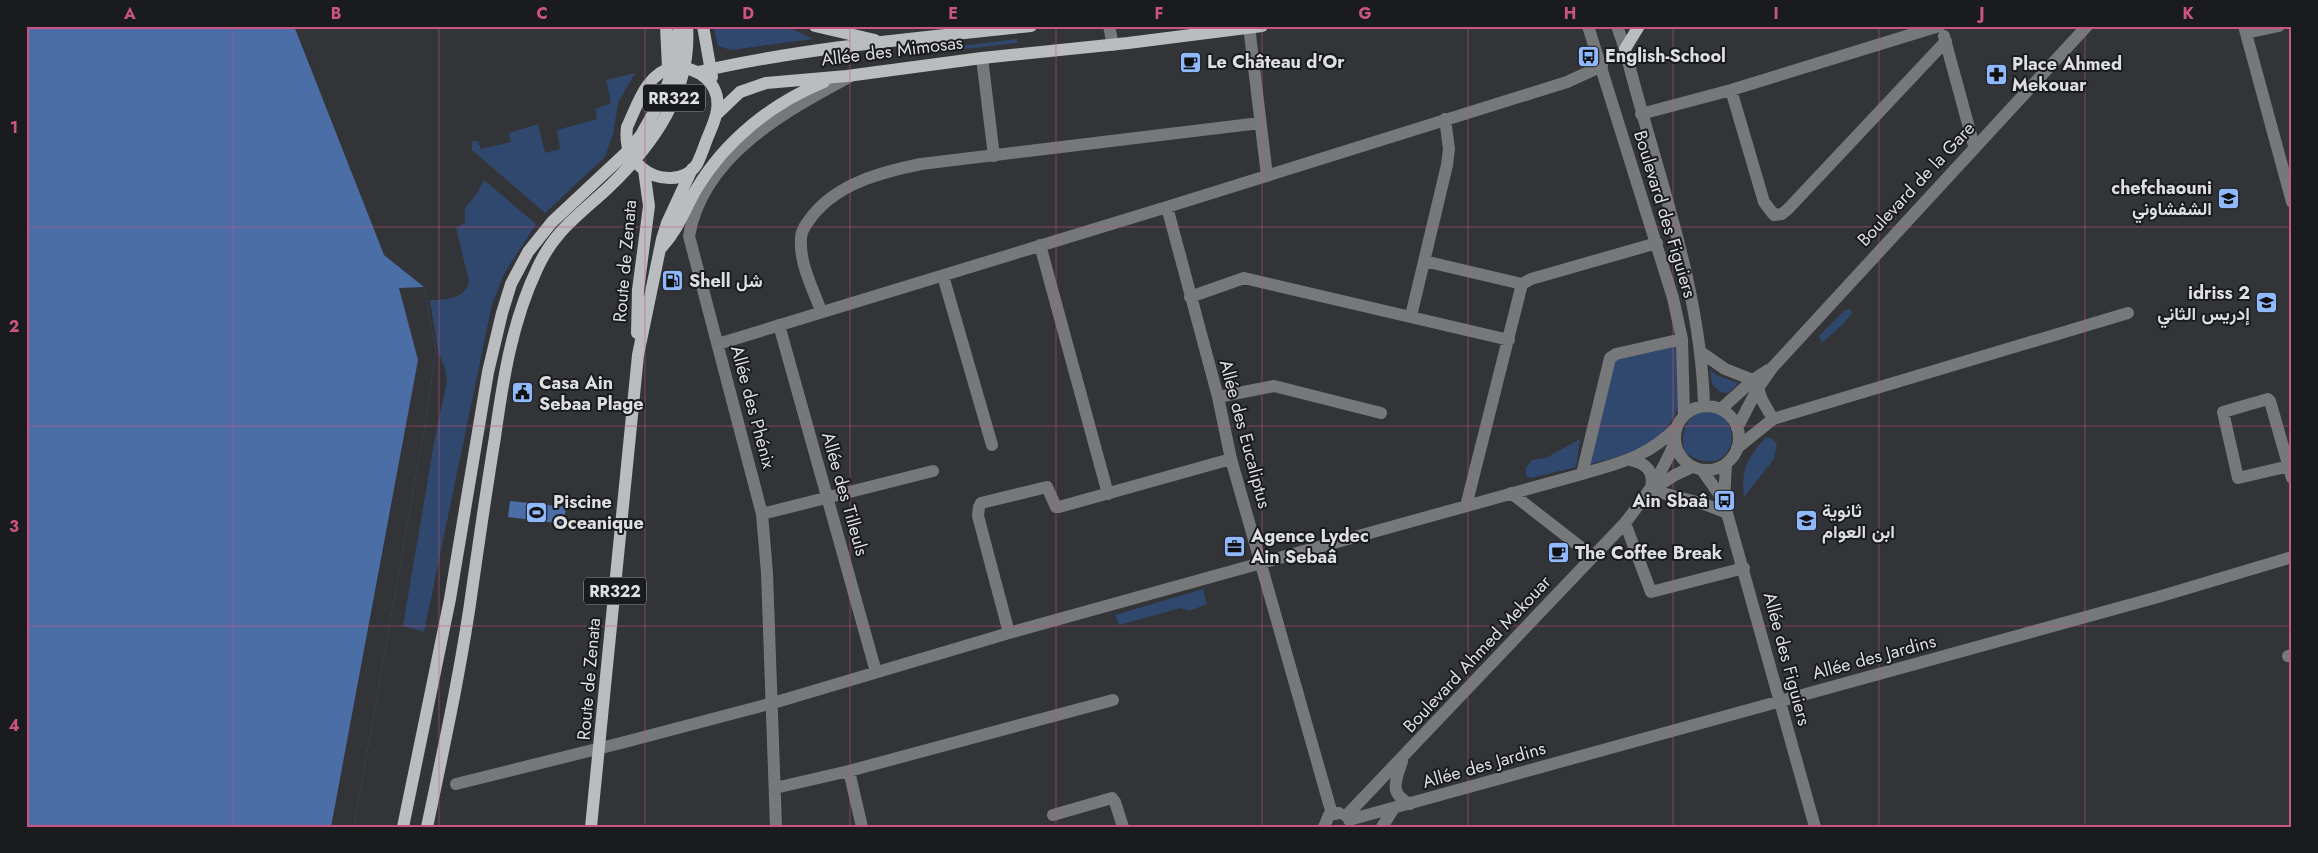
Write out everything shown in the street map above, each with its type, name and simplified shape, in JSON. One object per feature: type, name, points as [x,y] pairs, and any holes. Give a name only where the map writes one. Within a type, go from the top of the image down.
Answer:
[{"type":"main road","name":"RR322","points":[[666,26],[687,69],[714,87],[718,101],[716,115],[697,164],[692,169]]},
{"type":"main road","name":"RR322","points":[[679,26],[687,69]]},
{"type":"main road","name":"RR322","points":[[687,26],[687,69]]},
{"type":"main road","name":"RR322","points":[[636,160],[666,118],[703,26]]},
{"type":"main road","points":[[815,26],[882,42]]},
{"type":"main road","name":"Allée des Mimosas","points":[[687,69],[882,42],[1031,26]]},
{"type":"main road","name":"Allée des Mimosas","points":[[716,115],[733,97],[757,85],[839,77],[982,58],[1114,45],[1262,26]]},
{"type":"main road","points":[[1625,49],[1639,26]]},
{"type":"main road","name":"RR322","points":[[636,160],[627,127],[651,80],[687,69]]},
{"type":"main road","points":[[659,251],[680,224],[705,175],[728,146],[765,114],[785,101],[808,89],[839,77]]},
{"type":"main road","points":[[636,160],[656,177],[669,178],[681,176],[692,169]]},
{"type":"main road","points":[[403,827],[450,599],[490,364],[509,291],[528,252],[552,222],[636,160]]},
{"type":"main road","points":[[427,827],[471,601],[505,370],[519,316],[538,267],[556,236],[578,212],[606,189],[636,160]]},
{"type":"main road","name":"Route de Zenata","points":[[591,827],[638,355],[638,290],[649,206],[648,184],[636,160]]},
{"type":"main road","name":"Route de Zenata","points":[[638,355],[659,251],[667,223],[692,169]]},
{"type":"street","points":[[1109,26],[1114,45]]},
{"type":"street","name":"Boulevard des Figuiers","points":[[1588,26],[1657,244],[1682,339],[1684,416]]},
{"type":"street","name":"Boulevard des Figuiers","points":[[1617,26],[1625,49],[1641,114],[1689,284],[1702,353],[1704,406]]},
{"type":"street","points":[[1641,114],[1731,90],[1940,26],[1946,41],[1974,146]]},
{"type":"street","name":"Boulevard de la Gare","points":[[1721,410],[1755,384],[1772,368],[1974,146],[2087,26]]},
{"type":"street","points":[[2280,26],[2245,30],[2292,202]]},
{"type":"street","points":[[1249,27],[1267,176]]},
{"type":"street","points":[[1731,90],[1764,202],[1774,215],[1782,214],[1946,41]]},
{"type":"street","points":[[982,58],[994,156]]},
{"type":"street","points":[[718,344],[1567,82],[1602,66]]},
{"type":"street","name":"Allée des Phénix","points":[[776,827],[773,703],[766,554],[762,514],[689,236],[698,205],[718,173],[769,124],[798,105],[852,75]]},
{"type":"street","points":[[1411,316],[1447,165],[1449,149],[1445,119]]},
{"type":"street","points":[[821,311],[804,262],[800,236],[805,225],[819,207],[856,183],[886,171],[921,164],[1260,123]]},
{"type":"street","name":"Allée des Eucaliptus","points":[[1167,207],[1218,397],[1231,459],[1290,672],[1332,814]]},
{"type":"street","points":[[1040,244],[1108,494]]},
{"type":"street","points":[[1424,261],[1522,284],[1531,279],[1657,244]]},
{"type":"street","points":[[943,276],[992,445]]},
{"type":"street","points":[[1190,297],[1244,278],[1509,340]]},
{"type":"street","points":[[1466,506],[1522,284]]},
{"type":"street","points":[[1677,427],[1675,442],[1680,456],[1697,469],[1715,470],[1726,464],[1738,448],[1773,419],[2128,313]]},
{"type":"street","name":"Allée des Tilleuls","points":[[779,325],[876,672]]},
{"type":"street","points":[[1582,474],[1610,358],[1616,354],[1682,339]]},
{"type":"street","points":[[1702,353],[1725,370],[1755,384],[1773,419]]},
{"type":"street","name":"Boulevard de la Gare","points":[[1737,428],[1755,384]]},
{"type":"street","points":[[1218,397],[1274,386],[1381,413]]},
{"type":"street","points":[[2268,399],[2290,472],[2238,478],[2223,412],[2268,399]]},
{"type":"street","points":[[456,784],[773,703],[1009,632],[1631,460],[1663,442],[1684,416],[1704,406],[1721,410],[1728,414],[1737,428],[1738,448]]},
{"type":"street","name":"Boulevard Ahmed Mekouar","points":[[1349,821],[1403,758],[1625,523],[1651,490],[1675,442]]},
{"type":"street","points":[[1009,632],[978,516],[979,507],[982,503],[1044,487],[1049,490],[1056,507],[1231,459]]},
{"type":"street","points":[[1631,460],[1639,461],[1651,473],[1653,482],[1651,490],[1704,504],[1726,507]]},
{"type":"street","name":"Allée des Figuiers","points":[[1726,464],[1726,507],[1815,827]]},
{"type":"street","name":"Boulevard Ahmed Mekouar","points":[[1651,490],[1675,475],[1697,469]]},
{"type":"street","name":"Allée des Figuiers","points":[[1697,469],[1726,507]]},
{"type":"street","points":[[762,514],[933,471]]},
{"type":"street","points":[[1511,493],[1592,556]]},
{"type":"street","points":[[1625,523],[1651,592],[1744,568]]},
{"type":"street","name":"Allée des Jardins","points":[[1349,821],[2158,597],[2292,557]]},
{"type":"street","points":[[775,788],[849,771],[1114,700]]},
{"type":"street","points":[[1403,758],[1396,780],[1395,792],[1400,799],[1410,804]]},
{"type":"street","points":[[849,771],[862,827]]},
{"type":"street","points":[[1052,815],[1112,798],[1123,827]]},
{"type":"street","points":[[1382,827],[1394,808]]},
{"type":"street","points":[[1324,827],[1326,819],[1332,814],[1338,813],[1349,821]]},
{"type":"shaded area","points":[[26,26],[294,26],[384,255],[424,287],[436,352],[354,827],[26,827]]},
{"type":"shaded area","points":[[713,26],[786,26],[813,39],[731,50],[718,46]]},
{"type":"shaded area","points":[[1017,39],[1017,43],[938,52],[937,49]]},
{"type":"shaded area","points":[[635,73],[618,103],[613,134],[605,157],[545,213],[472,150],[472,141],[478,141],[481,149],[511,142],[509,133],[538,124],[545,153],[560,149],[557,130],[597,119],[595,109],[611,103],[606,80]]},
{"type":"shaded area","points":[[484,180],[536,224],[504,274],[492,304],[424,632],[403,626],[434,443],[447,381],[445,368],[438,352],[430,300],[454,297],[464,292],[467,287],[469,281],[456,228],[465,223],[465,208],[476,195]]},
{"type":"shaded area","points":[[1850,309],[1852,313],[1845,322],[1822,343],[1819,336],[1844,311]]},
{"type":"shaded area","points":[[1676,346],[1681,395],[1675,415],[1667,427],[1645,445],[1618,456],[1590,464],[1612,361]]},
{"type":"shaded area","points":[[1710,370],[1718,376],[1739,383],[1728,393],[1720,392],[1712,384]]},
{"type":"shaded area","points":[[1708,410],[1721,415],[1729,424],[1732,435],[1730,446],[1724,455],[1715,461],[1701,460],[1684,452],[1683,445],[1686,425],[1694,416]]},
{"type":"shaded area","points":[[1766,437],[1772,439],[1777,444],[1774,459],[1744,497],[1743,487],[1747,465],[1754,452]]},
{"type":"shaded area","points":[[1580,439],[1576,467],[1531,478],[1526,476],[1526,468],[1532,460],[1546,458]]},
{"type":"shaded area","name":"Piscine Oceanique","points":[[510,501],[566,507],[564,524],[508,517]]},
{"type":"shaded area","points":[[1203,589],[1207,604],[1189,611],[1181,608],[1119,625],[1115,615]]},
{"type":"pier","points":[[424,287],[436,352],[426,418],[354,827],[331,827],[418,360],[399,288]]},
{"type":"place","name":"English-School","points":[[1589,56]]},
{"type":"place","name":"Le Château d'Or","points":[[1191,62]]},
{"type":"place","name":"Place Ahmed Mekouar","points":[[1996,74]]},
{"type":"place","name":"chefchaouni الشفشاوني","points":[[2228,198]]},
{"type":"place","name":"Shell شل","points":[[673,281]]},
{"type":"place","name":"idriss 2 إدريس الثاني","points":[[2266,303]]},
{"type":"place","name":"Casa Ain Sebaa Plage","points":[[523,393]]},
{"type":"place","name":"Ain Sbaâ","points":[[1724,501]]},
{"type":"place","name":"Piscine Oceanique","points":[[537,512]]},
{"type":"place","name":"ثانوية ابن العوام","points":[[1806,521]]},
{"type":"place","name":"Agence Lydec Ain Sebaâ","points":[[1235,546]]},
{"type":"place","name":"The Coffee Break","points":[[1559,553]]}]
